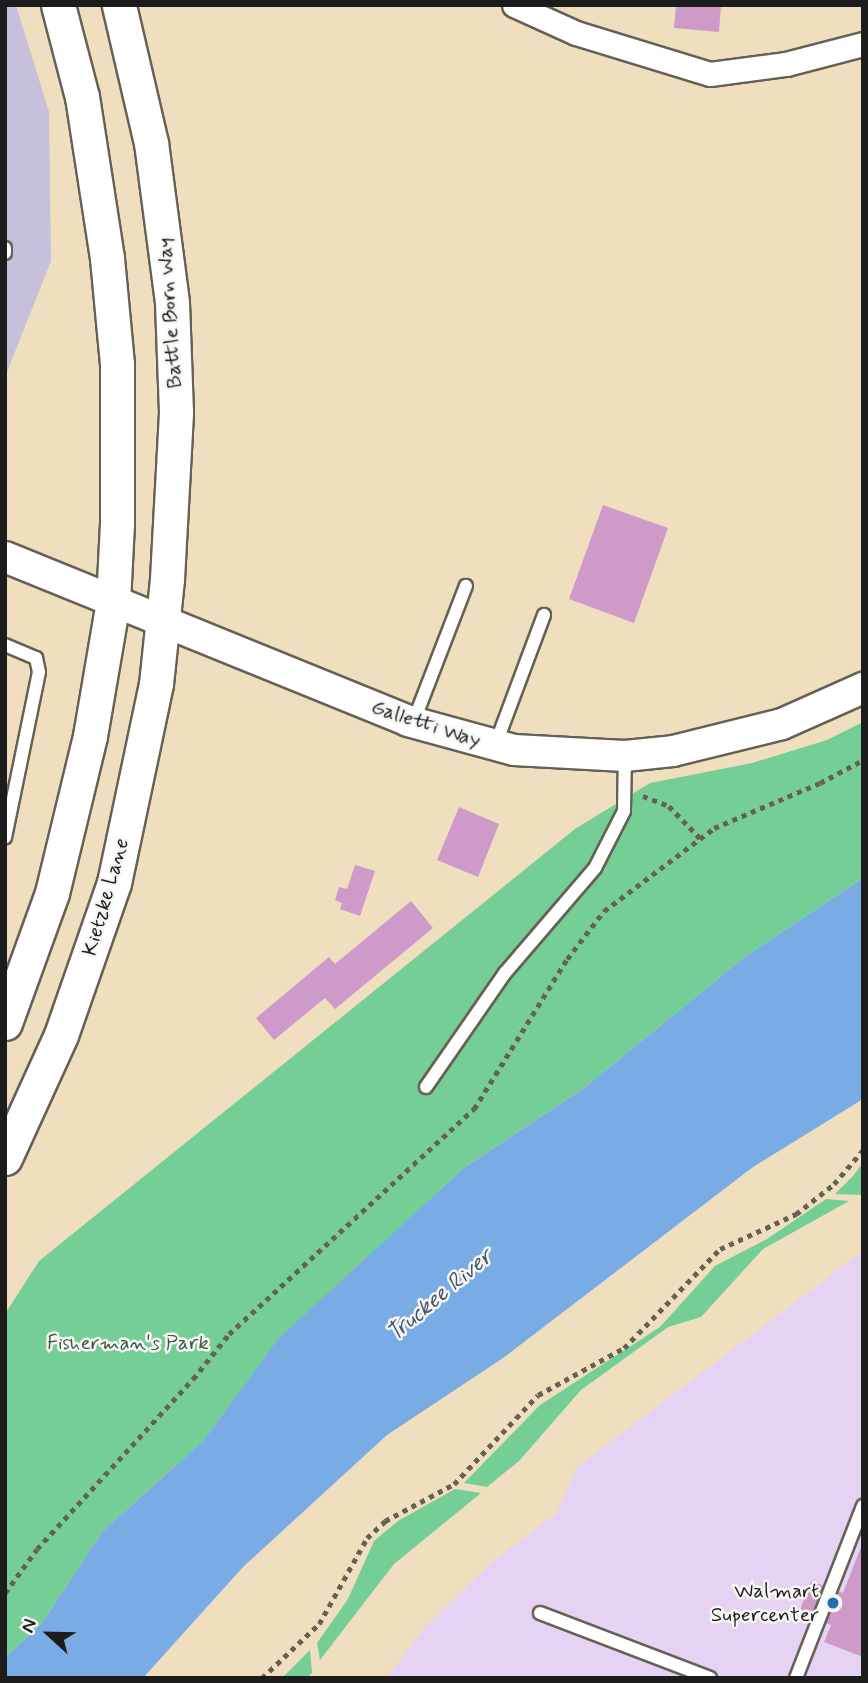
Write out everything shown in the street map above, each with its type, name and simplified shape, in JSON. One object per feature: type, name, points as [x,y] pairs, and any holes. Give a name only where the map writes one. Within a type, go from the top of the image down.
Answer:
[{"type":"main road","points":[[5,1023],[66,841],[113,601],[117,524],[116,351],[100,201],[82,97],[58,5]]},
{"type":"main road","name":"Battle Born Way","points":[[120,5],[151,143],[172,302],[174,468],[162,624]]},
{"type":"main road","name":"Kietzke Lane","points":[[5,1158],[61,1035],[114,883],[148,731],[162,624]]},
{"type":"street","points":[[514,5],[576,33],[710,74],[786,64],[863,44]]},
{"type":"street","name":"Galletti Way","points":[[5,557],[162,624],[413,723],[495,746],[625,756],[733,738],[782,724],[863,688]]},
{"type":"lane","points":[[413,723],[466,586]]},
{"type":"lane","points":[[495,746],[544,615]]},
{"type":"lane","points":[[5,645],[36,658],[36,705],[5,838]]},
{"type":"lane","points":[[426,1087],[505,973],[595,868],[624,811],[625,756]]},
{"type":"lane","points":[[796,1678],[863,1506]]},
{"type":"lane","points":[[540,1613],[710,1678]]},
{"type":"path","points":[[5,1593],[45,1539],[193,1379],[229,1334],[474,1109],[566,959],[604,911],[700,838],[863,760]]},
{"type":"path","points":[[625,788],[669,806],[700,838]]},
{"type":"path","points":[[262,1678],[319,1624],[366,1538],[385,1521],[454,1484],[538,1395],[624,1349],[720,1249],[796,1214],[834,1184],[863,1150]]},
{"type":"shaded area","points":[[5,5],[16,5],[49,112],[51,261],[5,377]]},
{"type":"shaded area","points":[[863,1251],[863,1678],[386,1678],[428,1624],[493,1561],[556,1514],[577,1467]]},
{"type":"green space","name":"Fisherman's Park","points":[[863,722],[863,878],[746,956],[584,1088],[465,1167],[279,1339],[203,1441],[103,1531],[42,1623],[5,1658],[5,1314],[39,1261],[575,829],[650,783],[752,763],[827,740]]},
{"type":"green space","points":[[863,1163],[863,1195],[835,1194],[853,1176]]},
{"type":"green space","points":[[826,1199],[849,1201],[763,1249],[701,1317],[668,1327],[581,1390],[519,1461],[487,1487],[464,1483],[540,1405],[660,1327],[715,1266],[767,1239]]},
{"type":"green space","points":[[455,1489],[481,1493],[394,1564],[320,1660],[317,1643],[348,1599],[374,1541],[398,1521]]},
{"type":"green space","points":[[310,1650],[312,1673],[307,1678],[282,1678]]},
{"type":"water","name":"Truckee River","points":[[863,878],[863,1099],[753,1167],[503,1358],[387,1435],[243,1567],[143,1678],[5,1678],[5,1658],[42,1623],[103,1531],[203,1441],[279,1338],[465,1167],[584,1088],[746,956]]},
{"type":"building","points":[[676,5],[721,5],[719,32],[674,28]]},
{"type":"building","points":[[603,505],[668,528],[634,623],[569,599]]},
{"type":"building","points":[[459,807],[499,824],[478,877],[437,860]]},
{"type":"building","points":[[355,865],[375,871],[360,916],[340,909],[342,903],[335,900],[339,887],[347,889]]},
{"type":"building","points":[[411,901],[433,928],[335,1009],[325,998],[274,1040],[256,1018],[329,957],[335,964]]},
{"type":"building","name":"Walmart Supercenter","points":[[863,1542],[863,1657],[824,1642],[831,1625],[799,1613],[811,1581],[843,1593]]},
{"type":"place","name":"Walmart Supercenter","points":[[833,1603]]}]
